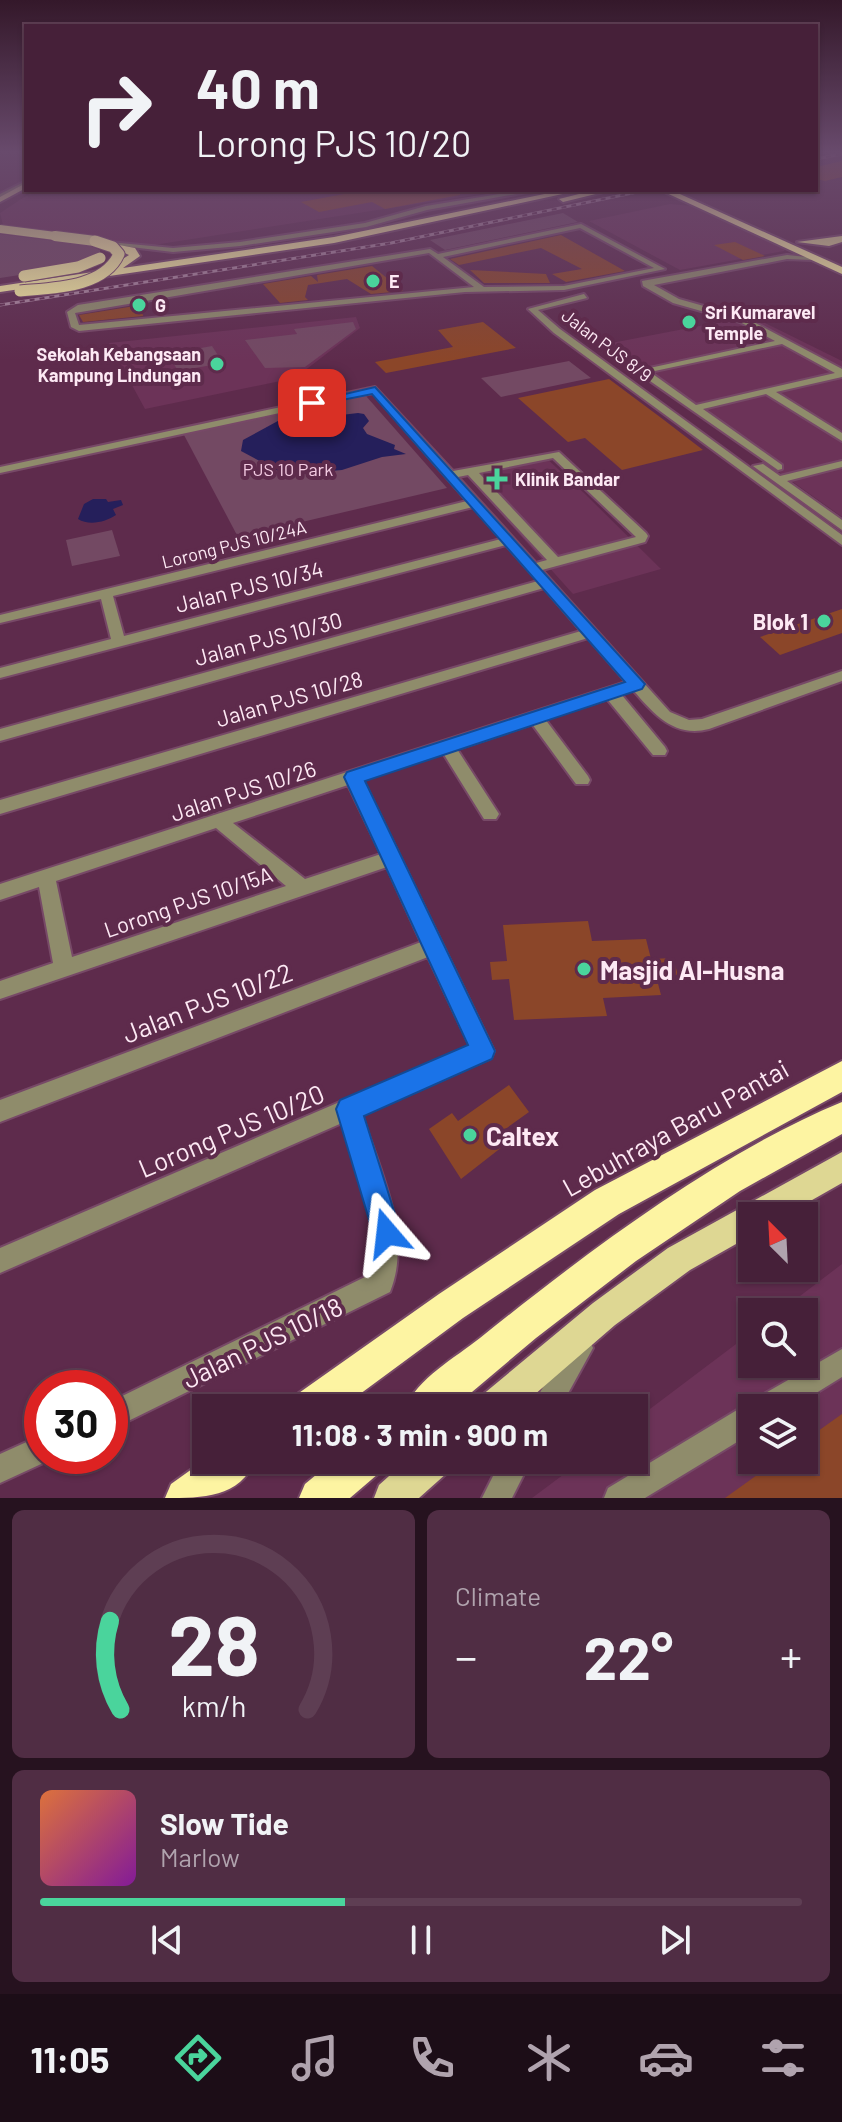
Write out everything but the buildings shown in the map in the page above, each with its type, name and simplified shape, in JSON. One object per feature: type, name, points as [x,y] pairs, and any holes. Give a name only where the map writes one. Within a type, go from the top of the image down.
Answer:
[{"type":"highway","points":[[0,287],[303,241],[412,221]]},
{"type":"highway","points":[[0,287],[321,242],[434,221]]},
{"type":"highway","points":[[738,221],[842,266]]},
{"type":"highway","points":[[740,221],[797,245],[822,251],[842,266]]},
{"type":"highway","points":[[745,221],[797,245]]},
{"type":"highway","points":[[745,221],[842,266]]},
{"type":"highway","points":[[0,287],[76,283],[110,270],[118,261],[119,254],[113,247],[92,242]]},
{"type":"highway","points":[[0,287],[95,261],[104,250],[92,242]]},
{"type":"highway","points":[[114,246],[131,250],[135,256]]},
{"type":"highway","points":[[117,267],[135,256],[157,250]]},
{"type":"highway","name":"Lebuhraya Baru Pantai","points":[[328,1394],[451,1306],[633,1186],[842,1076]]},
{"type":"highway","points":[[440,1394],[533,1315],[604,1262],[753,1164],[842,1117]]},
{"type":"highway","points":[[185,1498],[218,1474]]},
{"type":"highway","points":[[319,1498],[347,1474]]},
{"type":"main road","points":[[0,230],[92,242]]},
{"type":"main road","points":[[822,251],[842,239]]},
{"type":"main road","points":[[510,1394],[604,1314],[679,1259],[842,1167]]},
{"type":"main road","points":[[392,1498],[419,1474]]},
{"type":"street","points":[[0,230],[157,250],[190,249],[380,221]]},
{"type":"street","points":[[437,256],[581,226],[661,269],[582,288],[483,290],[86,329],[75,327],[73,310],[430,251],[483,290]]},
{"type":"street","points":[[0,230],[114,246]]},
{"type":"street","name":"Jalan PJS 8/9","points":[[644,282],[785,252],[797,245]]},
{"type":"street","name":"Jalan PJS 8/9","points":[[822,251],[644,282],[582,288],[543,299],[532,309],[842,541]]},
{"type":"street","points":[[644,282],[676,301],[743,320],[771,340],[839,373]]},
{"type":"street","points":[[644,282],[684,300],[751,318],[839,373]]},
{"type":"street","name":"Jalan PJS 8/9","points":[[596,293],[543,307],[620,366],[636,372],[786,479],[842,526]]},
{"type":"street","points":[[532,309],[543,307]]},
{"type":"street","points":[[636,372],[771,340]]},
{"type":"street","points":[[620,366],[771,340],[788,341]]},
{"type":"street","points":[[577,345],[589,343]]},
{"type":"street","points":[[636,372],[694,408],[786,479],[842,464]]},
{"type":"street","points":[[694,408],[839,373]]},
{"type":"street","points":[[0,470],[375,390],[665,716],[687,726],[703,725],[842,676]]},
{"type":"street","points":[[767,391],[842,438]]},
{"type":"street","points":[[450,475],[555,454],[642,536],[533,568]]},
{"type":"street","points":[[471,471],[555,562]]},
{"type":"street","name":"Lorong PJS 10/24A","points":[[0,619],[475,503]]},
{"type":"street","name":"Jalan PJS 10/34","points":[[0,673],[509,541]]},
{"type":"street","name":"Jalan PJS 10/30","points":[[0,735],[546,583]]},
{"type":"street","points":[[106,593],[119,642]]},
{"type":"street","name":"Jalan PJS 10/28","points":[[0,807],[590,633]]},
{"type":"street","name":"Jalan PJS 10/26","points":[[0,892],[636,684]]},
{"type":"street","points":[[611,693],[659,751]]},
{"type":"street","points":[[536,718],[582,780]]},
{"type":"street","points":[[447,747],[490,814]]},
{"type":"street","points":[[353,777],[434,946]]},
{"type":"street","points":[[219,821],[302,888]]},
{"type":"street","name":"Lorong PJS 10/15A","points":[[0,990],[392,858]]},
{"type":"street","points":[[46,877],[64,968]]},
{"type":"street","name":"Lorong PJS 10/20","points":[[0,1261],[483,1051],[434,946]]},
{"type":"street","name":"Jalan PJS 10/22","points":[[0,1111],[434,946]]},
{"type":"street","name":"Jalan PJS 10/18","points":[[128,1407],[381,1283],[387,1233],[349,1109]]},
{"type":"street","points":[[553,1394],[604,1314]]},
{"type":"street","points":[[790,1394],[842,1362]]},
{"type":"street","points":[[618,1498],[738,1425]]},
{"type":"street","points":[[0,1469],[24,1458]]},
{"type":"shaded area","points":[[2,221],[308,221],[141,247],[3,225]]},
{"type":"shaded area","points":[[589,221],[725,221],[786,248],[784,251],[680,270]]},
{"type":"shaded area","points":[[751,316],[842,361],[842,517],[601,345]]},
{"type":"shaded area","name":"Sekolah Kebangsaan Kampung Lindungan","points":[[356,317],[360,328],[295,378],[145,409],[109,343]]},
{"type":"shaded area","points":[[364,414],[369,421],[363,428],[367,434],[395,445],[394,449],[406,454],[382,457],[342,470],[295,474],[278,471],[241,451],[243,440],[287,416],[316,418]]},
{"type":"shaded area","points":[[544,456],[661,569],[573,594],[465,474]]},
{"type":"shaded area","points":[[93,499],[106,499],[108,502],[121,500],[123,505],[113,509],[116,515],[102,521],[92,523],[78,519],[84,504]]},
{"type":"shaded area","points":[[842,1264],[842,1498],[532,1498],[564,1474],[648,1474],[648,1410],[738,1343],[738,1378],[818,1378],[818,1298],[797,1298]]},
{"type":"green space","points":[[524,221],[578,222],[445,250],[430,240]]},
{"type":"green space","points":[[0,234],[88,245],[100,250],[100,253],[59,269],[0,278]]},
{"type":"green space","points":[[353,322],[356,329],[305,367],[265,368],[245,340],[297,334],[294,329]]},
{"type":"green space","points":[[212,346],[223,363],[178,371],[168,354]]},
{"type":"green space","points":[[569,361],[591,378],[501,397],[481,378]]},
{"type":"green space","name":"PJS 10 Park","points":[[366,396],[447,488],[238,537],[184,435]]},
{"type":"green space","points":[[112,530],[120,556],[72,566],[66,540]]},
{"type":"railway","points":[[0,305],[391,243],[498,221]]},
{"type":"place","name":"E","points":[[373,281]]},
{"type":"place","name":"G","points":[[139,305]]},
{"type":"place","name":"Sri Kumaravel Temple","points":[[689,322]]},
{"type":"place","name":"Sekolah Kebangsaan Kampung Lindungan","points":[[217,364]]},
{"type":"place","name":"Klinik Bandar","points":[[497,479]]},
{"type":"place","name":"Blok 1","points":[[824,621]]},
{"type":"place","name":"Masjid Al-Husna","points":[[584,969]]},
{"type":"place","name":"Caltex","points":[[470,1135]]},
{"type":"route","points":[[312,403],[375,390],[636,684],[353,777],[483,1051],[349,1109],[387,1233]]}]
